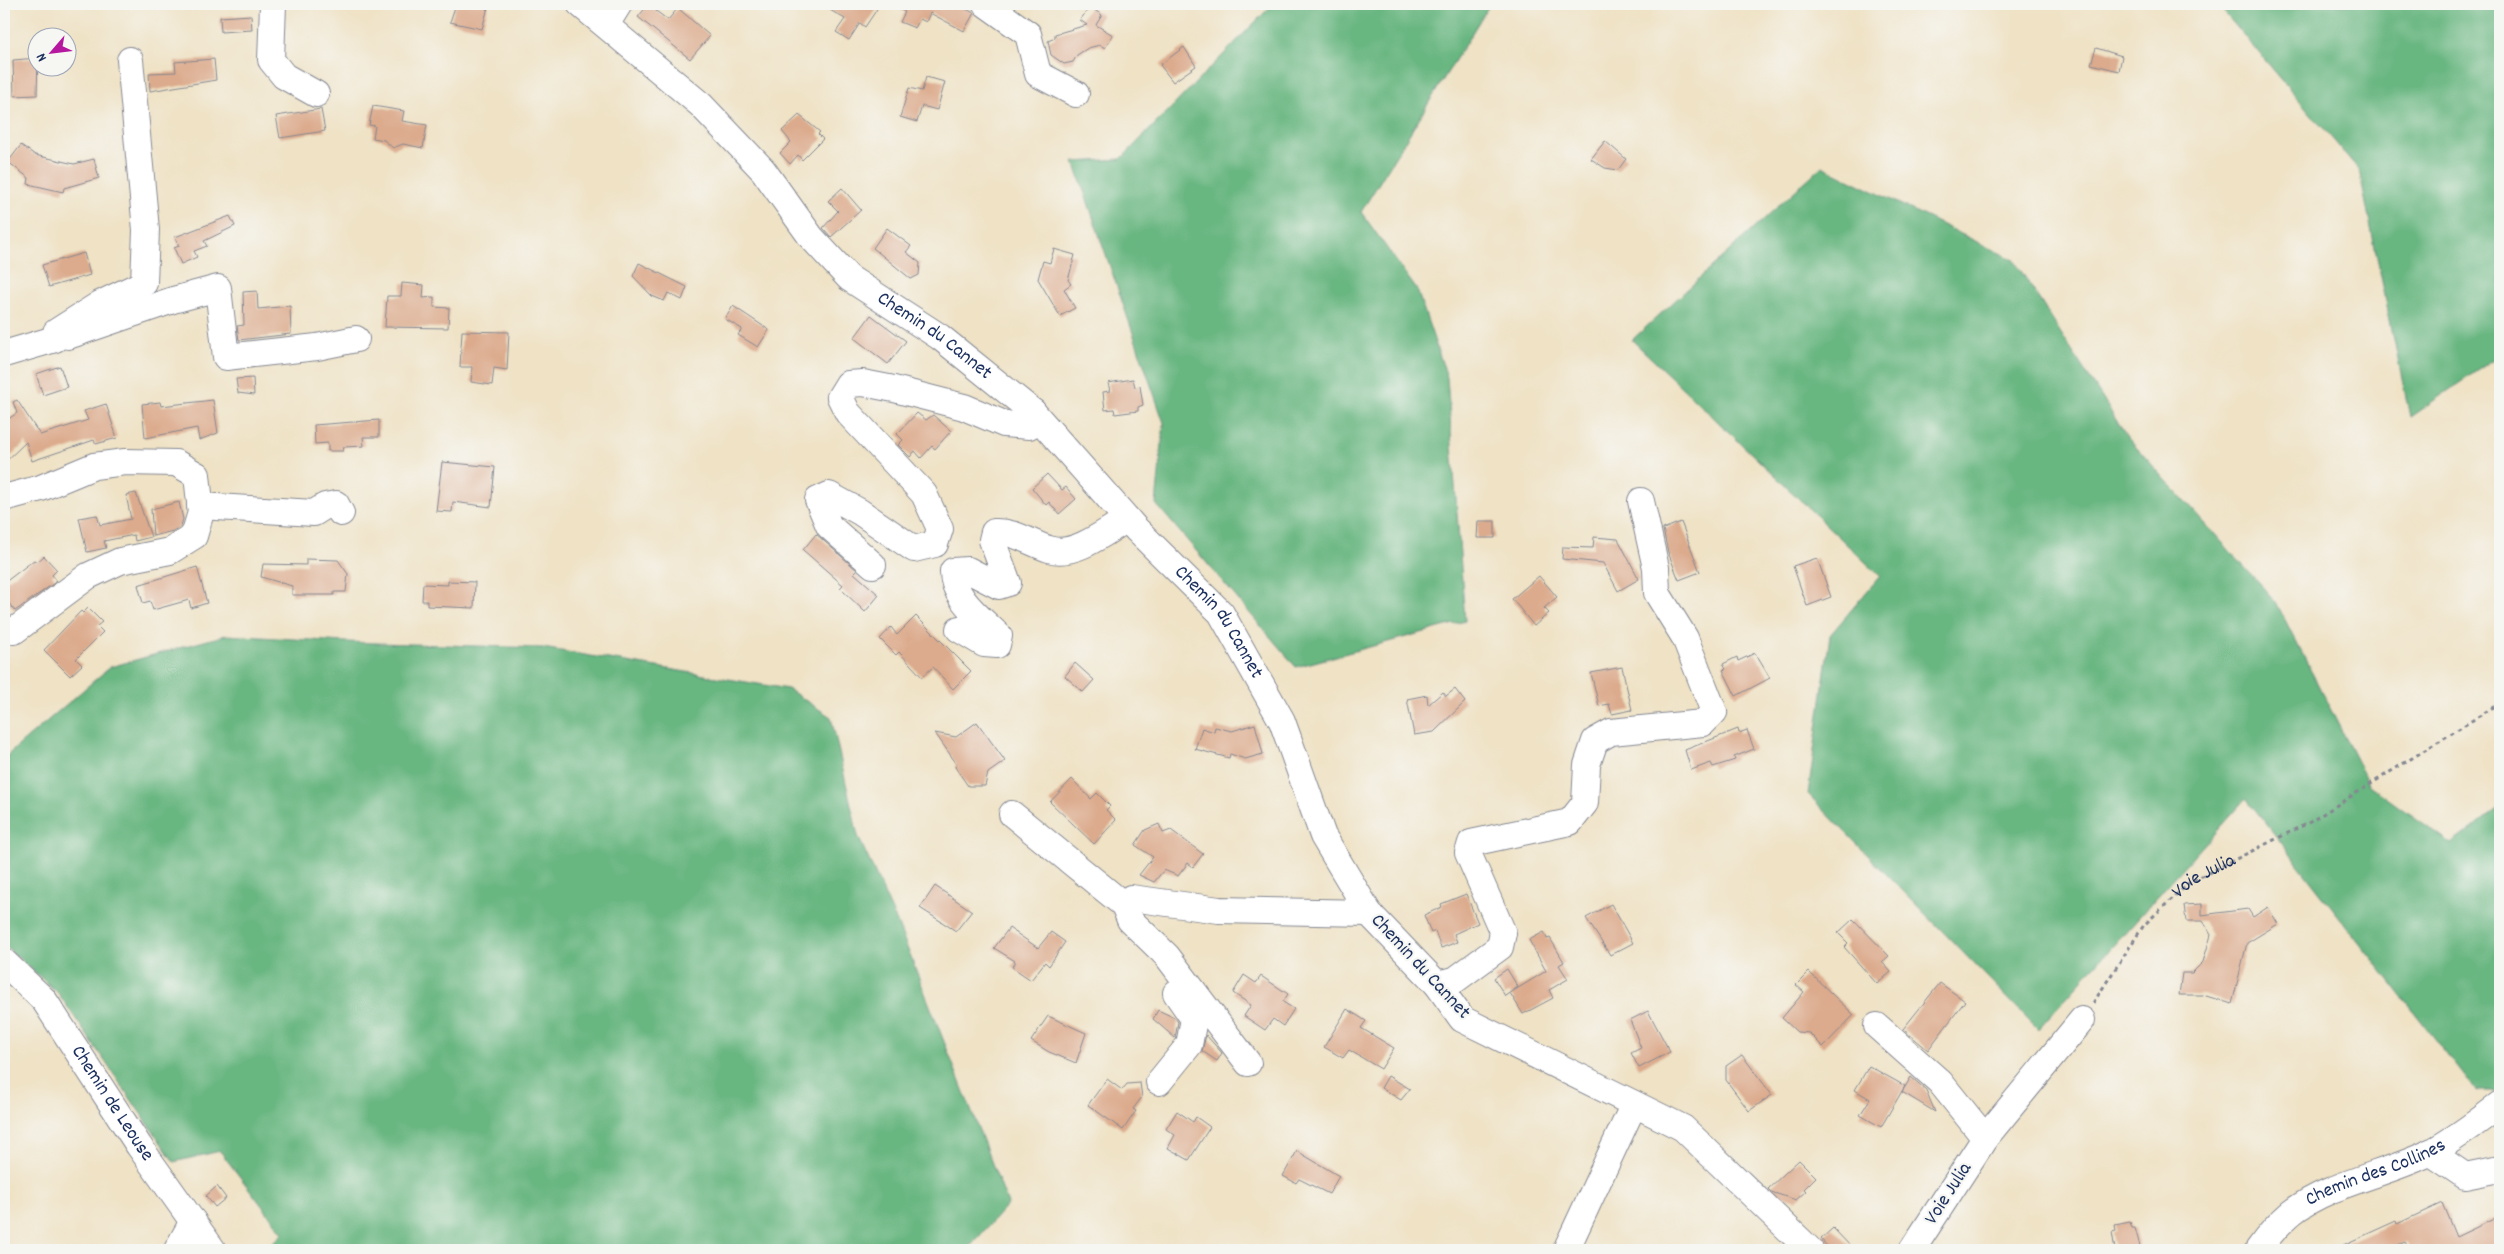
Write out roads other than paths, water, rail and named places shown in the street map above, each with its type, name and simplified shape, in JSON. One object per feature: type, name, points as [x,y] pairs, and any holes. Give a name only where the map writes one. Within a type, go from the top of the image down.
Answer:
[{"type":"street","points":[[258,55],[260,4]]},
{"type":"street","points":[[272,4],[270,60],[284,76],[316,94]]},
{"type":"street","name":"Chemin du Cannet","points":[[580,4],[612,15],[701,105],[763,170],[811,237],[850,278],[940,337],[1034,412],[1127,519],[1221,613],[1282,721],[1323,836],[1369,913],[1437,984],[1462,1019],[1683,1128],[1810,1250]]},
{"type":"street","points":[[986,4],[1028,34],[1038,74],[1076,94]]},
{"type":"street","points":[[55,339],[56,332],[100,304],[144,284],[146,230],[130,60]]},
{"type":"street","points":[[4,354],[82,332],[173,300],[218,288],[226,357],[317,347],[356,339]]},
{"type":"street","points":[[872,565],[829,526],[818,500],[829,495],[860,512],[914,549],[935,544],[940,529],[924,494],[848,413],[840,397],[848,384],[863,383],[956,404],[1004,424],[1029,426],[1034,412]]},
{"type":"street","points":[[4,498],[41,488],[94,466],[125,462],[176,463],[197,475],[200,506],[194,536],[170,551],[120,561],[88,576],[14,631]]},
{"type":"street","points":[[1437,984],[1455,980],[1500,947],[1503,933],[1468,854],[1471,843],[1570,822],[1585,804],[1587,765],[1595,741],[1611,732],[1703,723],[1714,712],[1685,638],[1657,593],[1656,568],[1641,501]]},
{"type":"street","points":[[200,506],[314,513],[325,506],[336,504],[341,513]]},
{"type":"street","points":[[959,629],[984,644],[997,645],[999,636],[962,599],[952,582],[953,571],[968,570],[999,586],[1008,583],[992,540],[994,532],[1006,532],[1050,550],[1062,551],[1085,544],[1127,519]]},
{"type":"street","points":[[1012,814],[1124,905],[1130,920],[1162,951],[1248,1063]]},
{"type":"street","points":[[1124,905],[1131,898],[1219,910],[1369,913]]},
{"type":"street","points":[[1159,1082],[1189,1045],[1194,1018],[1171,986],[1161,967],[1162,951]]},
{"type":"street","name":"Chemin de Leouse","points":[[4,962],[44,1000],[139,1146],[213,1250]]},
{"type":"street","name":"Voie Julia","points":[[1912,1250],[1985,1138],[2082,1020]]},
{"type":"street","points":[[1877,1026],[1940,1082],[1985,1138]]},
{"type":"street","points":[[1566,1250],[1634,1104]]},
{"type":"street","name":"Chemin des Collines","points":[[2258,1250],[2272,1231],[2292,1212],[2313,1200],[2430,1152],[2471,1127],[2500,1104]]},
{"type":"street","points":[[2430,1152],[2465,1176],[2500,1169]]},
{"type":"street","points":[[177,1250],[193,1221]]}]
